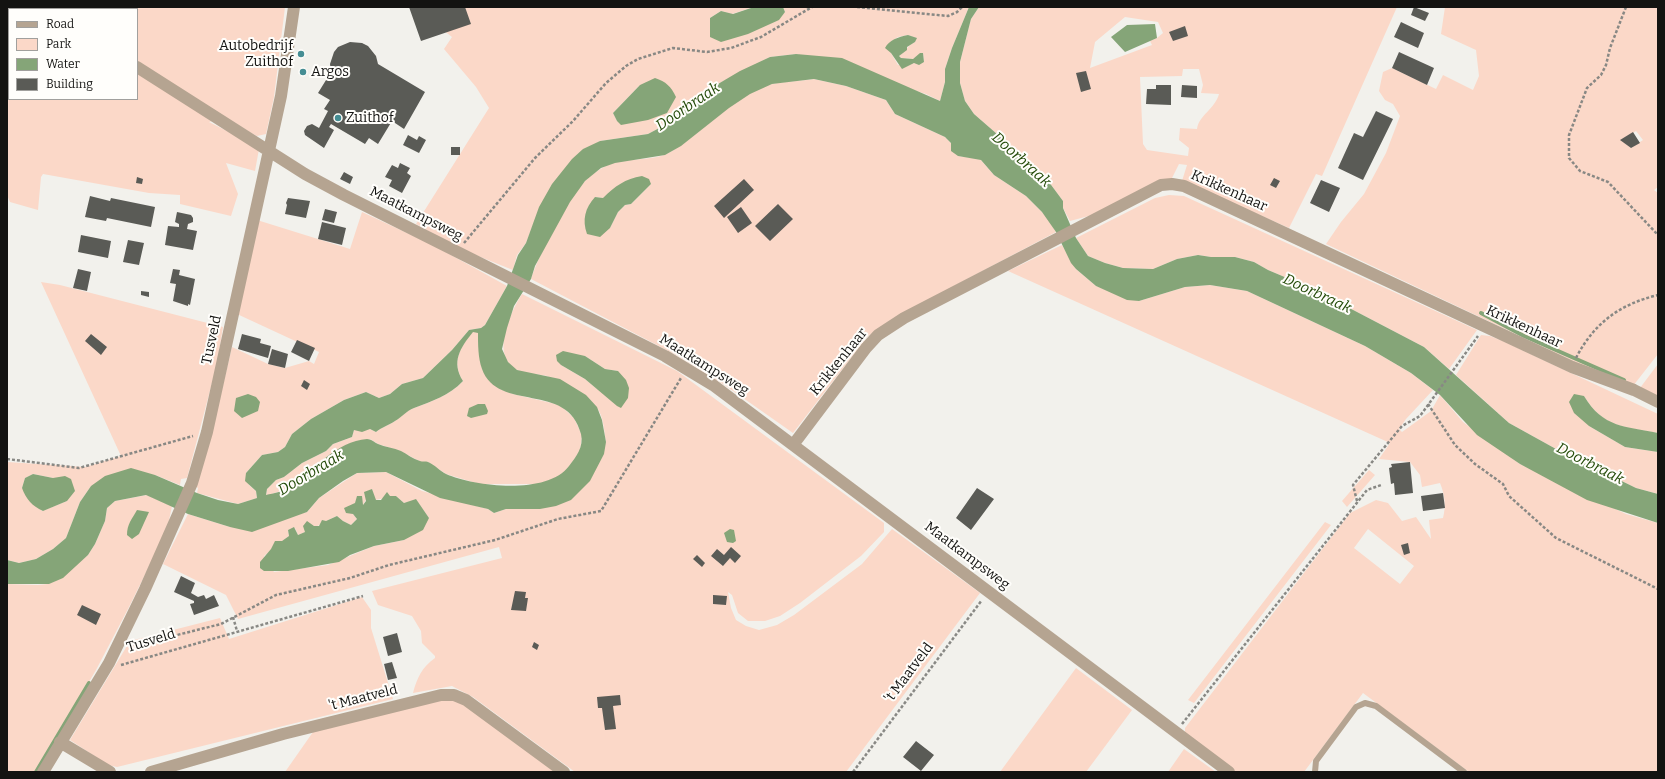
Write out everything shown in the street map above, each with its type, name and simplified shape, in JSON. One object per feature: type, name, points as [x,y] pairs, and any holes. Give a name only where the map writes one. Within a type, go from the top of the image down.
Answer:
[{"type":"street","name":"Tusveld","points":[[43,772],[109,663],[192,483],[207,432],[281,96],[294,7]]},
{"type":"street","name":"Maatkampsweg","points":[[138,69],[305,174],[687,369],[714,385],[1229,772]]},
{"type":"street","name":"Krikkenhaar","points":[[793,445],[866,348],[878,336],[904,318],[1161,185],[1172,184],[1184,186],[1572,367],[1634,390],[1658,402]]},
{"type":"street","name":"'t Maatveld","points":[[151,772],[283,734],[441,694],[454,695],[466,700],[564,772]]},
{"type":"street","points":[[60,742],[110,772]]},
{"type":"lane","points":[[1315,772],[1316,761],[1356,707],[1365,703],[1376,706],[1464,772]]},
{"type":"path","points":[[458,252],[535,158],[573,121],[606,82],[626,66],[638,59],[673,48],[707,52],[731,48],[761,37],[812,7]]},
{"type":"path","points":[[857,7],[948,16],[957,12],[962,7]]},
{"type":"path","points":[[1626,7],[1610,48],[1606,65],[1601,75],[1587,88],[1569,135],[1568,158],[1580,171],[1608,182],[1658,235]]},
{"type":"path","points":[[1577,356],[1588,337],[1602,322],[1644,298],[1658,295]]},
{"type":"path","points":[[1358,502],[1353,485],[1402,426],[1420,416],[1484,325]]},
{"type":"path","points":[[118,645],[128,648],[220,624],[276,594],[350,578],[389,565],[495,540],[558,519],[601,511],[687,369]]},
{"type":"path","points":[[1428,404],[1455,445],[1475,464],[1503,484],[1509,496],[1556,538],[1658,589]]},
{"type":"path","points":[[7,459],[79,468],[207,432]]},
{"type":"path","points":[[1175,732],[1366,490],[1381,485]]},
{"type":"path","name":"'t Maatveld","points":[[853,772],[989,592]]},
{"type":"path","name":"Tusveld","points":[[109,663],[124,665],[237,631],[363,596]]},
{"type":"path","points":[[233,618],[237,631]]},
{"type":"green space","points":[[7,7],[33,8],[8,8],[8,100],[138,100],[138,73],[216,120],[209,122],[245,140],[259,149],[255,171],[226,163],[238,194],[231,216],[180,204],[180,195],[149,193],[43,174],[41,177],[38,210],[10,202],[7,195]]},
{"type":"green space","points":[[49,7],[118,7],[118,8]]},
{"type":"green space","points":[[285,7],[274,97],[266,134],[257,136],[251,133],[138,63],[138,8],[132,8]]},
{"type":"green space","points":[[409,7],[754,7],[732,14],[721,11],[710,18],[710,36],[785,12],[783,7],[969,7],[945,69],[945,82],[940,101],[926,94],[796,54],[770,57],[718,84],[688,105],[663,126],[648,134],[600,141],[577,155],[533,225],[526,243],[517,255],[513,270],[458,248],[416,224],[489,108],[476,87],[444,49],[452,37],[420,12]],"holes":[[[908,35],[916,38],[915,42],[899,56],[901,58],[913,59],[923,53],[924,62],[898,65],[891,53],[892,41],[898,37]],[[640,85],[617,121],[613,113]]]},
{"type":"green space","points":[[979,7],[1397,7],[1322,176],[1316,174],[1289,228],[1182,181],[1187,165],[1179,164],[1171,180],[1096,214],[1070,221],[1063,208],[1063,201],[1043,174],[974,114],[965,101],[960,83],[960,62],[971,19]],"holes":[[[1125,17],[1158,22],[1163,33],[1150,41],[1152,45],[1090,68],[1095,42]],[[1183,69],[1199,69],[1203,85],[1201,93],[1219,94],[1217,99],[1198,124],[1197,129],[1180,128],[1179,140],[1189,148],[1188,156],[1147,150],[1143,144],[1140,77],[1182,76]]]},
{"type":"green space","points":[[1445,7],[1658,7],[1658,187],[1654,190],[1658,193],[1658,354],[1633,386],[1621,384],[1326,244],[1341,222],[1364,194],[1386,153],[1400,116],[1393,104],[1385,100],[1379,91],[1383,72],[1392,68],[1436,89],[1443,75],[1473,90],[1479,76],[1476,50],[1441,34]],"holes":[[[1636,131],[1643,140],[1631,148],[1621,140]]]},
{"type":"green space","points":[[814,79],[846,86],[886,100],[895,114],[945,137],[951,143],[958,156],[980,159],[994,175],[1026,196],[1047,217],[1056,232],[909,310],[868,336],[793,433],[726,386],[676,355],[531,279],[547,242],[562,214],[585,181],[595,172],[616,162],[652,158],[672,151],[733,104],[759,88],[777,83]],"holes":[[[651,184],[631,204],[625,205],[618,212],[610,228],[595,197],[603,198]]]},
{"type":"green space","points":[[1169,195],[1184,196],[1477,330],[1449,369],[1424,347],[1313,289],[1268,270],[1254,262],[1235,257],[1211,257],[1198,255],[1177,259],[1153,269],[1123,268],[1088,256],[1076,238],[1155,198]]},
{"type":"green space","points":[[362,212],[433,245],[507,286],[485,325],[481,328],[469,330],[452,350],[423,378],[402,384],[390,394],[379,398],[366,392],[344,400],[311,419],[292,434],[285,447],[278,452],[262,455],[246,473],[249,485],[256,491],[257,498],[238,504],[197,493],[198,488],[195,486],[212,431],[232,347],[268,364],[285,368],[309,361],[314,364],[319,352],[237,314],[257,220],[350,249]]},
{"type":"green space","points":[[1062,245],[1076,269],[1096,286],[1139,301],[1185,287],[1210,285],[1247,291],[1365,346],[1411,373],[1433,390],[1406,419],[1399,429],[1402,432],[1431,411],[1440,395],[1463,422],[1520,464],[1626,514],[1658,523],[1658,772],[1469,772],[1363,693],[1304,772],[1235,772],[1185,735],[1185,728],[1350,513],[1376,500],[1388,503],[1402,521],[1416,517],[1431,539],[1429,520],[1443,518],[1444,514],[1445,505],[1440,483],[1422,487],[1420,475],[1410,462],[1379,459],[1390,443],[1008,271]],"holes":[[[1368,529],[1414,566],[1400,584],[1354,548]]]},
{"type":"green space","points":[[41,282],[60,285],[223,327],[217,364],[187,478],[181,479],[180,485],[155,475],[91,486],[80,502],[66,538],[53,549],[36,559],[19,563],[7,560],[7,462],[85,467],[121,456]],"holes":[[[33,474],[53,478],[67,501],[42,511],[22,488],[25,478]]]},
{"type":"green space","points":[[522,294],[677,371],[884,523],[884,532],[861,556],[800,603],[780,616],[765,621],[748,621],[738,613],[732,595],[728,592],[731,608],[736,620],[746,626],[759,630],[777,625],[794,615],[862,564],[892,529],[980,593],[846,772],[575,772],[473,697],[452,686],[413,693],[416,682],[421,673],[435,658],[435,656],[422,643],[421,631],[412,616],[378,605],[372,591],[502,558],[499,547],[238,619],[226,595],[163,564],[188,514],[230,527],[307,512],[319,498],[357,473],[386,472],[422,491],[488,509],[494,513],[506,509],[540,509],[606,442],[601,414],[596,407],[547,376],[520,372],[509,363],[505,354],[505,334],[508,322]],"holes":[[[585,356],[605,369],[618,371],[597,389],[585,379],[561,365]],[[372,489],[375,500],[396,496],[404,503],[416,500],[429,518],[404,540],[374,546],[328,565],[274,572],[264,556],[289,536],[288,530],[295,528],[298,535],[337,516],[351,525],[357,519],[353,514],[363,505]]]},
{"type":"green space","points":[[472,332],[478,332],[482,369],[487,377],[500,389],[513,394],[560,405],[574,418],[582,435],[580,451],[566,471],[557,478],[538,484],[479,484],[446,474],[428,462],[421,462],[400,451],[378,444],[370,439],[340,449],[289,488],[266,496],[267,489],[276,480],[284,477],[302,463],[326,451],[333,444],[352,437],[354,430],[370,429],[376,432],[414,408],[440,398],[452,391],[463,381],[459,374],[457,361],[458,355]]},
{"type":"green space","points":[[1481,335],[1490,336],[1503,341],[1658,414],[1658,433],[1625,427],[1607,420],[1599,414],[1591,407],[1584,396],[1589,426],[1625,447],[1658,452],[1658,494],[1636,488],[1556,449],[1509,423],[1456,375]]},
{"type":"green space","points":[[1658,364],[1658,397],[1640,388]]},
{"type":"green space","points":[[1369,470],[1375,475],[1347,507],[1342,501]]},
{"type":"green space","points":[[147,495],[172,506],[167,530],[129,607],[96,670],[36,772],[7,772],[7,584],[38,585],[48,584],[55,581],[88,555],[95,544],[105,521],[107,508],[115,501]]},
{"type":"green space","points":[[1325,522],[1331,525],[1194,703],[1188,700]]},
{"type":"green space","points":[[362,597],[371,610],[371,628],[393,699],[117,767],[108,765],[70,740],[130,641],[220,618],[229,639]]},
{"type":"green space","points":[[1076,668],[1132,710],[1086,772],[1000,772]]},
{"type":"green space","points":[[451,697],[456,698],[557,772],[285,772],[313,732]]},
{"type":"green space","points":[[1184,749],[1216,772],[1168,772]]},
{"type":"water","points":[[754,7],[783,7],[785,12],[779,20],[748,34],[721,42],[710,37],[710,18],[721,11],[733,14]]},
{"type":"water","name":"Doorbraak","points":[[969,7],[979,7],[971,19],[960,62],[960,83],[965,101],[974,114],[1043,174],[1063,201],[1063,208],[1076,238],[1088,256],[1123,268],[1153,269],[1177,259],[1198,255],[1211,257],[1235,257],[1254,262],[1268,270],[1313,289],[1424,347],[1509,423],[1556,449],[1636,488],[1658,494],[1658,523],[1587,500],[1520,464],[1477,435],[1440,395],[1411,373],[1365,346],[1247,291],[1210,285],[1185,287],[1139,301],[1127,300],[1096,286],[1071,263],[1056,232],[1042,212],[1026,196],[994,175],[981,160],[958,156],[951,151],[951,143],[945,137],[895,114],[886,100],[846,86],[814,79],[772,84],[750,94],[729,108],[681,146],[665,155],[615,163],[601,168],[585,181],[570,202],[535,266],[531,279],[514,306],[502,349],[508,362],[517,370],[560,379],[586,395],[597,407],[602,420],[606,442],[604,454],[590,481],[571,500],[556,506],[540,509],[506,509],[494,513],[488,509],[440,498],[386,472],[357,473],[319,498],[307,512],[252,532],[188,514],[146,495],[115,501],[107,508],[105,521],[95,544],[88,555],[63,578],[49,584],[7,584],[7,560],[19,563],[36,559],[53,549],[66,538],[80,502],[91,486],[105,476],[131,468],[155,475],[197,493],[218,500],[238,504],[257,498],[256,491],[245,481],[246,473],[262,455],[278,452],[285,447],[292,434],[311,419],[344,400],[366,392],[379,398],[390,394],[402,384],[423,378],[452,350],[469,330],[481,328],[485,325],[507,286],[518,255],[526,243],[539,207],[552,184],[572,159],[583,149],[600,141],[648,134],[663,126],[688,105],[718,84],[740,71],[770,57],[796,54],[842,58],[940,101],[945,82],[945,69]],"holes":[[[473,332],[478,333],[478,351],[481,365],[490,382],[502,390],[548,402],[562,408],[574,418],[581,434],[582,439],[580,447],[577,455],[569,466],[559,475],[545,481],[528,485],[510,486],[474,482],[459,479],[446,474],[428,462],[417,460],[401,451],[367,439],[345,445],[325,458],[289,488],[266,495],[267,489],[276,480],[284,477],[302,463],[326,451],[333,444],[352,437],[354,430],[362,432],[370,429],[376,432],[411,409],[440,398],[452,391],[463,381],[459,374],[457,361],[461,350]]]},
{"type":"water","points":[[1155,24],[1157,38],[1125,52],[1111,37],[1127,25]]},
{"type":"water","points":[[908,35],[917,38],[915,42],[907,47],[907,50],[899,56],[901,58],[913,59],[920,53],[923,53],[924,62],[919,65],[914,63],[902,69],[891,53],[885,48],[894,39]]},
{"type":"water","points":[[655,78],[668,85],[676,97],[667,113],[648,120],[621,125],[613,113],[640,85]]},
{"type":"water","points":[[642,176],[649,179],[651,184],[631,204],[625,205],[618,212],[610,228],[600,237],[587,234],[585,229],[585,214],[595,197],[603,198],[621,184],[630,179]]},
{"type":"water","points":[[563,351],[585,356],[605,369],[618,371],[626,380],[629,388],[628,398],[621,408],[585,379],[561,365],[557,361],[556,355]]},
{"type":"water","points":[[248,394],[256,397],[260,402],[258,411],[242,418],[234,411],[236,398]]},
{"type":"water","points":[[1574,394],[1584,396],[1591,406],[1607,420],[1625,427],[1658,433],[1658,452],[1625,447],[1589,426],[1574,413],[1569,402]]},
{"type":"water","points":[[478,404],[485,404],[488,411],[487,414],[471,418],[467,416],[469,408]]},
{"type":"water","points":[[33,474],[53,478],[65,476],[71,479],[75,491],[67,501],[43,511],[30,502],[25,496],[22,488],[25,478]]},
{"type":"water","points":[[372,489],[376,500],[381,500],[387,492],[390,496],[396,496],[404,503],[416,499],[429,518],[423,530],[404,540],[374,546],[350,555],[339,562],[288,571],[264,571],[260,568],[260,562],[271,549],[275,541],[282,541],[289,536],[288,530],[294,527],[298,535],[305,532],[303,526],[307,521],[314,526],[319,526],[322,520],[326,521],[337,516],[351,525],[357,519],[353,514],[346,513],[344,508],[355,503],[357,496],[362,496],[363,505],[366,501],[364,492]]},
{"type":"water","points":[[137,510],[149,512],[139,534],[132,539],[127,535],[127,531]]},
{"type":"water","points":[[730,529],[734,530],[736,541],[733,543],[727,542],[724,533]]},
{"type":"building","points":[[409,7],[465,7],[471,24],[421,41]]},
{"type":"building","points":[[1414,7],[1429,13],[1425,21],[1411,15]]},
{"type":"building","points":[[1401,22],[1424,33],[1418,48],[1394,37]]},
{"type":"building","points":[[1185,26],[1188,36],[1173,41],[1169,32]]},
{"type":"building","points":[[350,42],[362,43],[368,46],[376,56],[378,64],[425,92],[404,129],[392,121],[378,144],[369,138],[365,144],[331,124],[329,127],[334,130],[324,148],[305,135],[304,131],[307,126],[312,124],[319,128],[328,111],[324,109],[330,100],[318,93],[331,72],[330,64],[334,52],[338,47]]},
{"type":"building","points":[[1399,52],[1434,68],[1427,85],[1392,68]]},
{"type":"building","points":[[1086,71],[1091,89],[1081,92],[1076,73]]},
{"type":"building","points":[[1156,85],[1171,85],[1171,105],[1146,104],[1147,89],[1156,89]]},
{"type":"building","points":[[1182,85],[1197,86],[1197,98],[1181,97]]},
{"type":"building","points":[[1376,111],[1393,119],[1363,180],[1338,168],[1354,133],[1363,137]]},
{"type":"building","points":[[1633,132],[1640,143],[1631,148],[1620,140]]},
{"type":"building","points":[[408,135],[417,140],[419,136],[426,140],[419,153],[403,145]]},
{"type":"building","points":[[451,147],[460,147],[460,155],[451,155]]},
{"type":"building","points":[[400,163],[410,168],[407,173],[411,176],[402,193],[389,186],[392,180],[385,177],[392,165],[398,168]]},
{"type":"building","points":[[344,172],[353,177],[350,184],[340,179]]},
{"type":"building","points":[[137,177],[143,179],[142,184],[136,183]]},
{"type":"building","points":[[1274,178],[1280,181],[1276,188],[1270,185]]},
{"type":"building","points":[[744,179],[754,190],[724,218],[714,206]]},
{"type":"building","points":[[1321,180],[1340,188],[1329,212],[1310,203]]},
{"type":"building","points":[[90,196],[110,201],[111,198],[155,207],[151,227],[107,218],[106,221],[85,217]]},
{"type":"building","points":[[288,198],[310,201],[306,218],[285,214]]},
{"type":"building","points":[[778,204],[793,219],[770,241],[755,226]]},
{"type":"building","points":[[741,207],[752,223],[738,233],[727,217]]},
{"type":"building","points":[[325,209],[337,212],[334,223],[322,220]]},
{"type":"building","points":[[177,212],[191,215],[193,218],[193,222],[188,224],[187,229],[197,231],[193,250],[165,245],[168,226],[179,227],[179,224],[175,222]]},
{"type":"building","points":[[322,222],[346,228],[342,245],[318,239]]},
{"type":"building","points":[[81,235],[111,241],[108,258],[78,252]]},
{"type":"building","points":[[128,240],[144,243],[139,265],[123,262]]},
{"type":"building","points":[[78,269],[91,272],[87,291],[73,288]]},
{"type":"building","points":[[173,269],[180,270],[179,275],[195,279],[190,305],[188,304],[188,306],[173,301],[176,284],[170,283]]},
{"type":"building","points":[[141,291],[149,292],[149,297],[141,295]]},
{"type":"building","points":[[91,334],[107,347],[101,355],[85,341]]},
{"type":"building","points":[[242,334],[261,339],[260,343],[271,346],[268,358],[238,349]]},
{"type":"building","points":[[297,340],[315,348],[309,361],[291,352]]},
{"type":"building","points":[[272,349],[288,354],[285,368],[268,364]]},
{"type":"building","points":[[304,380],[310,384],[307,390],[301,386]]},
{"type":"building","points":[[1410,462],[1413,493],[1395,495],[1394,483],[1391,484],[1389,468],[1392,467],[1391,464]]},
{"type":"building","points":[[977,488],[994,499],[971,530],[956,518]]},
{"type":"building","points":[[1443,493],[1445,508],[1423,511],[1421,496]]},
{"type":"building","points":[[1408,543],[1410,553],[1404,555],[1401,545]]},
{"type":"building","points":[[731,547],[741,556],[735,563],[730,558],[723,566],[711,556],[717,549],[724,555]]},
{"type":"building","points":[[697,555],[705,563],[702,567],[693,559]]},
{"type":"building","points":[[181,576],[195,583],[191,593],[198,597],[204,595],[206,599],[214,595],[219,606],[194,615],[190,604],[194,603],[194,601],[174,592]]},
{"type":"building","points":[[515,591],[526,592],[525,598],[528,598],[526,611],[511,610]]},
{"type":"building","points":[[713,595],[727,596],[726,605],[713,604]]},
{"type":"building","points":[[82,605],[101,614],[96,625],[77,615]]},
{"type":"building","points":[[397,633],[402,652],[388,656],[383,637]]},
{"type":"building","points":[[534,642],[539,645],[537,650],[532,647]]},
{"type":"building","points":[[392,662],[397,678],[388,680],[384,664]]},
{"type":"building","points":[[620,695],[621,705],[613,706],[616,729],[605,730],[602,708],[598,708],[597,697]]},
{"type":"building","points":[[916,741],[934,755],[921,771],[903,757]]},
{"type":"waterway","points":[[1481,313],[1524,336],[1624,380]]},
{"type":"waterway","points":[[36,772],[89,683]]},
{"type":"place","name":"Autobedrijf Zuithof","points":[[301,54]]},
{"type":"place","name":"Argos","points":[[303,72]]},
{"type":"place","name":"Zuithof","points":[[338,118]]}]
